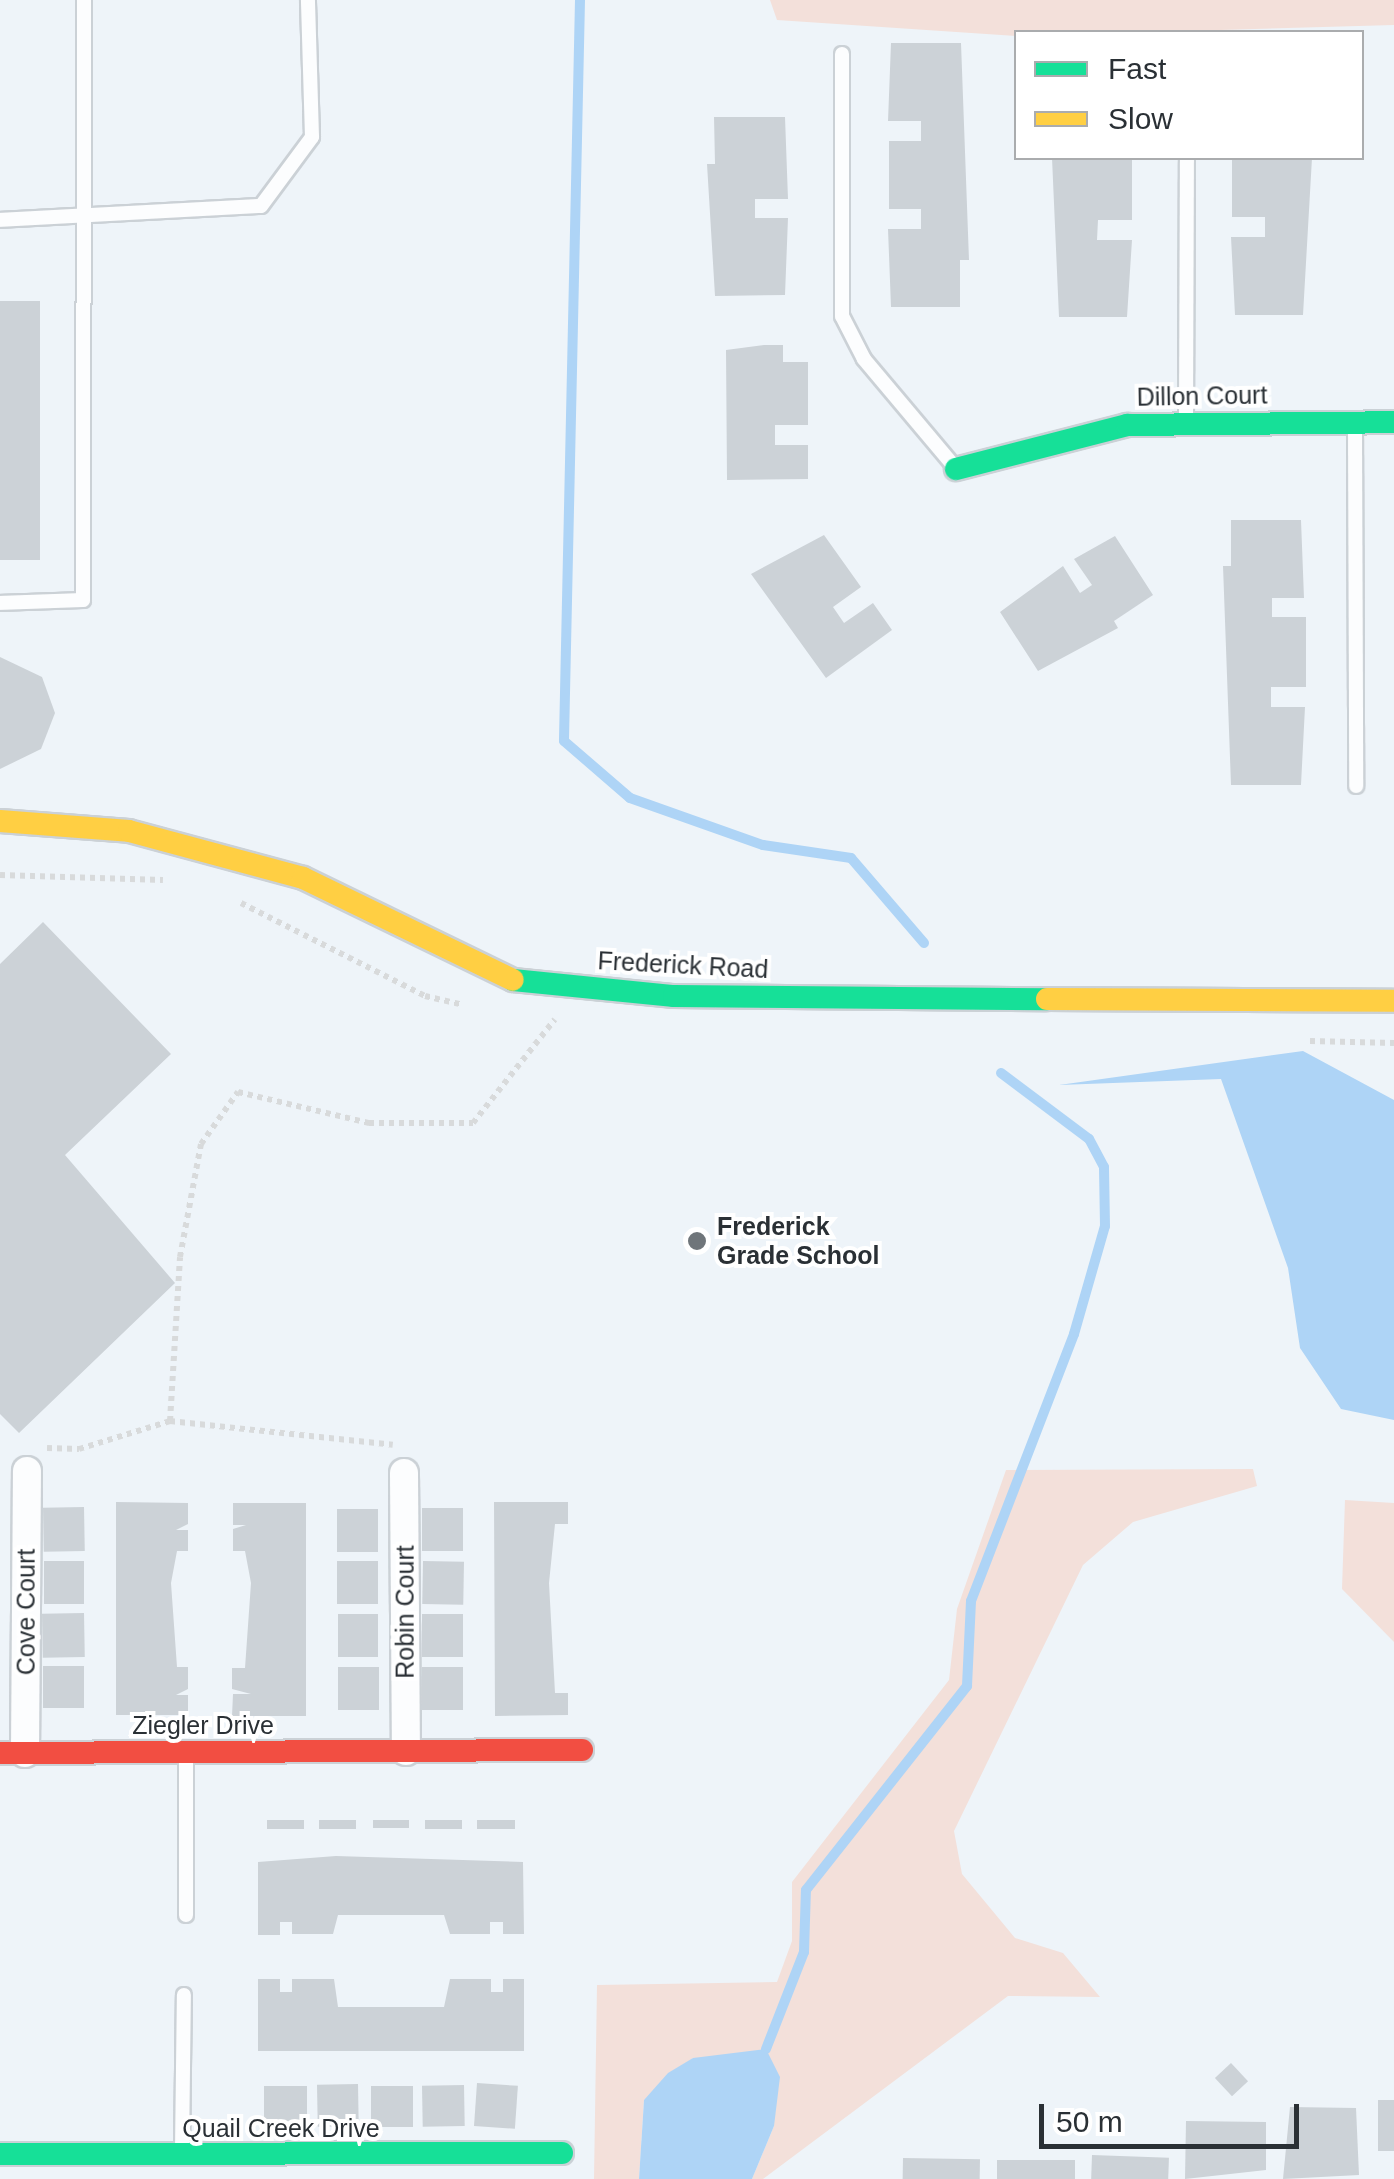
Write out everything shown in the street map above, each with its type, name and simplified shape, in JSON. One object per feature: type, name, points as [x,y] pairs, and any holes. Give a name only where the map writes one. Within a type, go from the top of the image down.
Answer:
[{"type":"street","name":"Dillon Court","points":[[956,469],[1126,425],[1394,422]]},
{"type":"street","name":"Frederick Road","points":[[0,821],[129,832],[303,878],[496,978],[674,996],[1394,1001]]},
{"type":"street","name":"Cove Court","points":[[12,1753],[30,1460]]},
{"type":"street","name":"Robin Court","points":[[404,1473],[406,1751]]},
{"type":"street","name":"Ziegler Drive","points":[[12,1753],[582,1750]]},
{"type":"street","name":"Quail Creek Drive","points":[[0,2154],[182,2156],[230,2168],[562,2153]]},
{"type":"lane","points":[[0,603],[83,600],[87,217],[84,0]]},
{"type":"lane","points":[[0,220],[244,213],[274,195],[312,136],[308,0]]},
{"type":"lane","points":[[842,54],[842,316],[864,359],[956,469]]},
{"type":"lane","points":[[1186,422],[1187,160]]},
{"type":"lane","points":[[1355,422],[1356,786]]},
{"type":"lane","points":[[186,1752],[186,1915]]},
{"type":"lane","points":[[182,2156],[184,1995]]},
{"type":"path","points":[[170,1422],[180,1257],[201,1144],[238,1092],[369,1123],[473,1123],[556,1018],[570,1023]]},
{"type":"path","points":[[30,1460],[170,1422],[391,1439],[404,1473]]},
{"type":"shaded area","points":[[770,0],[1394,0],[1394,25],[1014,30],[1014,36],[777,20]]},
{"type":"shaded area","points":[[1253,1469],[1257,1486],[1133,1522],[1083,1565],[954,1831],[962,1874],[1015,1938],[1063,1953],[1100,1997],[1008,1996],[763,2179],[752,2179],[774,2126],[693,2058],[644,2100],[639,2179],[594,2179],[597,1985],[777,1982],[792,1941],[792,1882],[949,1680],[957,1609],[1006,1470]]},
{"type":"shaded area","points":[[1345,1500],[1394,1503],[1394,1642],[1342,1589]]},
{"type":"water","points":[[1303,1051],[1394,1100],[1394,1420],[1341,1409],[1300,1348],[1288,1268],[1221,1079],[1059,1085]]},
{"type":"water","points":[[766,2049],[780,2077],[774,2126],[752,2179],[639,2179],[644,2100],[668,2073],[693,2058]]},
{"type":"building","points":[[891,43],[961,43],[969,260],[960,260],[960,307],[891,307],[888,229],[921,229],[921,209],[889,209],[889,141],[921,141],[921,121],[888,121]]},
{"type":"building","points":[[714,117],[785,117],[788,199],[755,199],[755,218],[788,218],[785,295],[715,296],[707,164],[715,164]]},
{"type":"building","points":[[1052,160],[1132,160],[1132,220],[1098,220],[1097,240],[1132,240],[1127,317],[1059,317]]},
{"type":"building","points":[[1232,160],[1312,160],[1303,315],[1235,315],[1231,237],[1265,237],[1265,217],[1232,217]]},
{"type":"building","points":[[0,301],[40,301],[40,560],[0,560]]},
{"type":"building","points":[[783,345],[783,362],[808,362],[808,425],[775,425],[775,445],[808,445],[808,479],[727,480],[726,350]]},
{"type":"building","points":[[1231,520],[1301,520],[1304,598],[1272,598],[1272,617],[1306,617],[1306,687],[1271,687],[1271,707],[1305,707],[1301,785],[1231,785],[1223,566],[1231,566]]},
{"type":"building","points":[[824,535],[861,587],[833,607],[844,623],[873,603],[892,630],[826,678],[751,574]]},
{"type":"building","points":[[1115,536],[1153,595],[1114,621],[1118,628],[1038,671],[1000,612],[1063,566],[1080,593],[1092,585],[1074,559]]},
{"type":"building","points":[[0,657],[42,677],[55,713],[41,749],[0,769]]},
{"type":"building","points":[[43,922],[171,1054],[65,1155],[175,1283],[19,1433],[0,1414],[0,964]]},
{"type":"building","points":[[116,1502],[188,1503],[188,1524],[176,1530],[188,1530],[188,1551],[177,1551],[171,1583],[177,1667],[188,1667],[188,1689],[176,1695],[188,1695],[188,1715],[116,1715]]},
{"type":"building","points":[[494,1502],[568,1502],[568,1524],[555,1524],[549,1583],[555,1693],[568,1693],[568,1715],[495,1716]]},
{"type":"building","points":[[233,1503],[306,1503],[306,1716],[232,1716],[233,1694],[251,1694],[232,1689],[232,1668],[245,1668],[251,1583],[245,1551],[233,1551],[233,1529],[246,1525],[233,1525]]},
{"type":"building","points":[[84,1507],[85,1551],[44,1552],[43,1508]]},
{"type":"building","points":[[422,1508],[463,1508],[463,1551],[422,1551]]},
{"type":"building","points":[[337,1509],[378,1509],[378,1552],[337,1552]]},
{"type":"building","points":[[44,1561],[84,1561],[84,1604],[44,1604]]},
{"type":"building","points":[[337,1561],[378,1561],[378,1604],[337,1604]]},
{"type":"building","points":[[423,1561],[464,1562],[463,1605],[422,1604]]},
{"type":"building","points":[[84,1613],[85,1657],[43,1658],[42,1614]]},
{"type":"building","points":[[338,1614],[378,1614],[378,1657],[338,1657]]},
{"type":"building","points":[[422,1614],[463,1614],[463,1657],[422,1657]]},
{"type":"building","points":[[43,1666],[84,1666],[84,1708],[43,1708]]},
{"type":"building","points":[[338,1667],[379,1667],[379,1710],[338,1710]]},
{"type":"building","points":[[422,1667],[463,1667],[463,1710],[422,1710]]},
{"type":"building","points":[[267,1820],[304,1820],[304,1829],[267,1829]]},
{"type":"building","points":[[319,1820],[356,1820],[356,1829],[319,1829]]},
{"type":"building","points":[[373,1820],[409,1820],[409,1828],[373,1828]]},
{"type":"building","points":[[425,1820],[462,1820],[462,1829],[425,1829]]},
{"type":"building","points":[[477,1820],[515,1820],[515,1829],[477,1829]]},
{"type":"building","points":[[336,1856],[523,1862],[524,1934],[503,1934],[503,1922],[490,1922],[490,1934],[450,1934],[444,1915],[338,1915],[333,1934],[292,1934],[292,1922],[280,1922],[280,1935],[258,1935],[258,1862]]},
{"type":"building","points":[[258,1979],[280,1979],[280,1992],[292,1992],[292,1979],[334,1979],[338,2007],[444,2007],[450,1979],[491,1979],[491,1992],[503,1992],[503,1979],[524,1979],[524,2051],[258,2051]]},
{"type":"building","points":[[1231,2063],[1248,2081],[1232,2096],[1215,2078]]},
{"type":"building","points":[[477,2083],[518,2086],[515,2129],[474,2126]]},
{"type":"building","points":[[358,2084],[359,2126],[318,2127],[317,2085]]},
{"type":"building","points":[[464,2085],[465,2126],[423,2127],[422,2086]]},
{"type":"building","points":[[264,2086],[307,2086],[307,2127],[264,2127]]},
{"type":"building","points":[[371,2086],[413,2086],[413,2127],[371,2127]]},
{"type":"building","points":[[1378,2100],[1394,2100],[1394,2151],[1378,2151]]},
{"type":"building","points":[[1290,2107],[1356,2108],[1359,2175],[1283,2179]]},
{"type":"building","points":[[1186,2121],[1266,2122],[1266,2170],[1185,2179]]},
{"type":"building","points":[[1092,2155],[1169,2158],[1168,2179],[1091,2179]]},
{"type":"building","points":[[903,2158],[980,2159],[980,2179],[903,2179]]},
{"type":"building","points":[[997,2160],[1075,2160],[1075,2179],[997,2179]]},
{"type":"waterway","points":[[580,0],[564,741],[630,798],[763,845],[851,858],[924,943]]},
{"type":"waterway","points":[[766,2049],[804,1952],[806,1890],[967,1686],[971,1601],[1074,1334],[1105,1226],[1104,1167],[1089,1139],[1001,1073]]},
{"type":"traffic: fast","points":[[956,469],[1127,425],[1394,422]]},
{"type":"traffic: fast","points":[[513,980],[674,996],[1047,999]]},
{"type":"traffic: fast","points":[[0,2154],[562,2153]]},
{"type":"traffic: slow","points":[[0,821],[129,831],[303,878],[513,980]]},
{"type":"traffic: slow","points":[[1047,999],[1394,1001]]},
{"type":"traffic: jam","points":[[0,1753],[582,1750]]},
{"type":"place","name":"Frederick Grade School","points":[[697,1241]]}]
